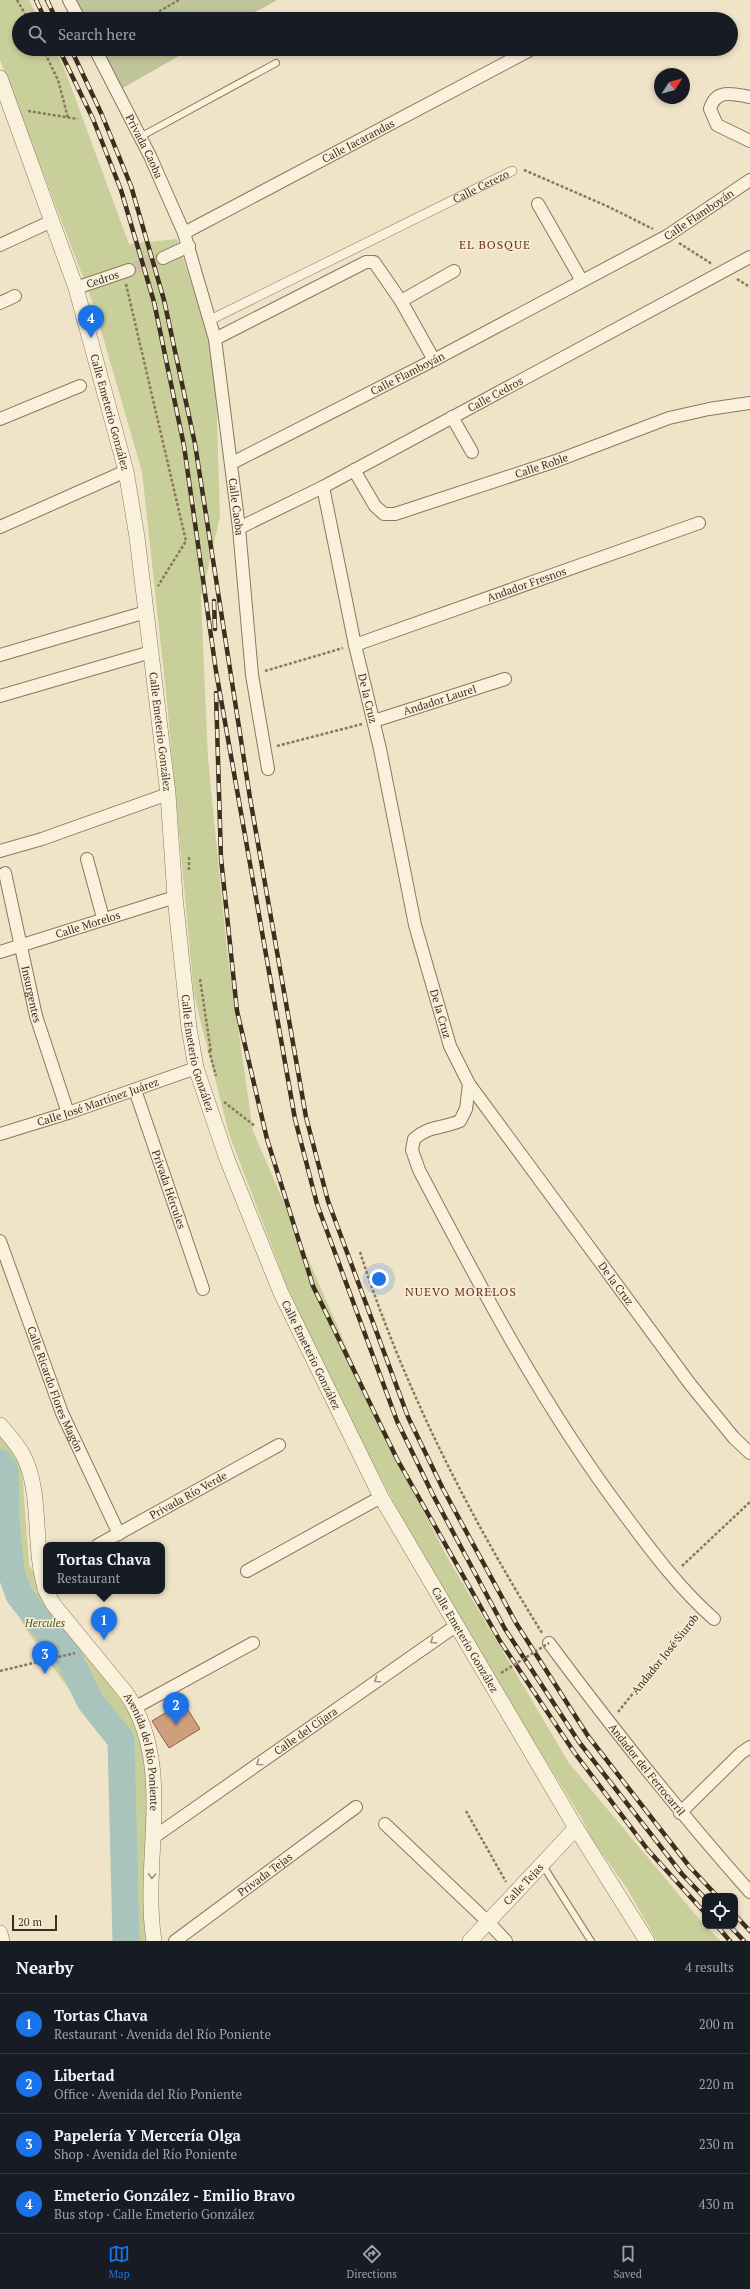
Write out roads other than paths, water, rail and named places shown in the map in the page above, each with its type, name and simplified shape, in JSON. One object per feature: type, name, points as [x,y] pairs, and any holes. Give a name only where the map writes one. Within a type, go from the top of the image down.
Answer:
[{"type":"street","points":[[69,0],[75,12]]},
{"type":"street","name":"Privada Caoba","points":[[99,56],[140,137],[189,246]]},
{"type":"street","name":"Calle Jacarandas","points":[[184,233],[519,56]]},
{"type":"street","name":"Calle Emeterio González","points":[[0,78],[76,288],[126,471],[146,612],[168,794],[175,897],[189,1028],[196,1068],[228,1159],[282,1293],[381,1497],[576,1828],[647,1941]]},
{"type":"street","points":[[750,97],[728,93],[719,94],[712,100],[710,108],[717,125],[750,141]]},
{"type":"street","name":"Calle Cerezo","points":[[210,320],[512,171]]},
{"type":"street","name":"Calle Flamboyán","points":[[232,462],[434,360],[667,236],[750,180]]},
{"type":"street","points":[[538,204],[582,281]]},
{"type":"street","points":[[0,245],[52,221]]},
{"type":"street","points":[[163,258],[189,246]]},
{"type":"street","name":"Calle Caoba","points":[[189,246],[215,339],[232,462],[252,675],[268,769]]},
{"type":"street","name":"Calle Cedros","points":[[239,528],[324,487],[750,257]]},
{"type":"street","points":[[215,339],[366,262],[374,262],[380,267],[401,301],[434,360]]},
{"type":"street","points":[[401,301],[454,271]]},
{"type":"street","name":"Cedros","points":[[76,288],[127,275]]},
{"type":"street","points":[[0,303],[15,296]]},
{"type":"street","points":[[0,419],[80,386]]},
{"type":"street","name":"Calle Roble","points":[[354,470],[375,506],[384,514],[395,514],[556,461],[669,418],[709,409],[750,403]]},
{"type":"street","points":[[452,417],[472,452]]},
{"type":"street","points":[[0,527],[126,471]]},
{"type":"street","name":"De la Cruz","points":[[324,487],[355,644],[374,721],[415,925],[450,1046],[469,1084],[690,1384],[734,1438],[750,1453]]},
{"type":"street","name":"Andador Fresnos","points":[[355,644],[699,523]]},
{"type":"street","points":[[0,655],[146,612]]},
{"type":"street","points":[[0,696],[151,652]]},
{"type":"street","name":"Andador Laurel","points":[[374,721],[505,678]]},
{"type":"street","points":[[0,851],[42,839],[168,794]]},
{"type":"street","points":[[87,859],[103,918]]},
{"type":"street","name":"Insurgentes","points":[[5,872],[36,1016],[68,1113]]},
{"type":"street","name":"Calle Morelos","points":[[0,952],[103,918],[175,897]]},
{"type":"street","name":"Calle José Martínez Juárez","points":[[0,1134],[68,1113],[196,1068]]},
{"type":"street","name":"Andador José Siurob","points":[[469,1084],[466,1109],[460,1121],[448,1126],[424,1129],[414,1139],[412,1150],[419,1170],[506,1334],[569,1435],[607,1492],[672,1575],[701,1608],[714,1619]]},
{"type":"street","name":"Privada Hércules","points":[[135,1090],[202,1289]]},
{"type":"street","name":"Calle Ricardo Flores Magón","points":[[0,1241],[62,1413],[119,1534]]},
{"type":"street","name":"Avenida del Río Poniente","points":[[0,1425],[17,1444],[25,1458],[32,1487],[43,1567]]},
{"type":"street","name":"Privada Río Verde","points":[[104,1542],[279,1445]]},
{"type":"street","points":[[247,1571],[381,1497]]},
{"type":"street","name":"Avenida del Río Poniente","points":[[48,1594],[54,1604],[136,1707],[152,1764],[154,1837],[150,1919],[154,1941]]},
{"type":"street","name":"Calle del Cíjara","points":[[154,1837],[457,1625]]},
{"type":"street","points":[[136,1707],[253,1643]]},
{"type":"street","name":"Andador del Ferrocarril","points":[[549,1643],[609,1724],[680,1813],[750,1892]]},
{"type":"street","points":[[680,1813],[741,1753],[750,1747]]},
{"type":"street","name":"Privada Tejas","points":[[175,1941],[356,1807]]},
{"type":"street","points":[[385,1824],[506,1941]]},
{"type":"street","name":"Calle Tejas","points":[[470,1941],[576,1828]]},
{"type":"street","points":[[0,1933],[2,1941]]},
{"type":"lane","points":[[140,137],[276,63]]},
{"type":"lane","points":[[542,1864],[591,1941]]},
{"type":"waterway","points":[[0,1463],[5,1471],[6,1523],[11,1572],[19,1595],[69,1658],[90,1701],[121,1740],[126,1941]]},
{"type":"tunnel","points":[[129,270],[163,258]]},
{"type":"railway","points":[[36,0],[42,12]]},
{"type":"railway","points":[[47,0],[53,12]]},
{"type":"railway","points":[[62,56],[93,119],[121,190],[154,302],[184,446],[216,671],[295,1119],[317,1204],[397,1421],[433,1495],[505,1629],[579,1742],[682,1874],[702,1895]]},
{"type":"railway","points":[[74,56],[102,115],[131,186],[164,300],[195,444],[250,798],[306,1117],[328,1201],[408,1417],[443,1489],[516,1623],[588,1736],[689,1866],[714,1893]]},
{"type":"railway","points":[[214,601],[215,629]]},
{"type":"railway","points":[[216,693],[221,858],[237,1011],[267,1139],[313,1286],[397,1459],[500,1641],[574,1752],[648,1850],[702,1910]]},
{"type":"railway","points":[[738,1918],[750,1931]]},
{"type":"railway","points":[[720,1929],[730,1941]]},
{"type":"railway","points":[[733,1929],[744,1941]]},
{"type":"place","name":"Emeterio González - Emilio Bravo","points":[[91,338]]},
{"type":"place","name":"Tortas Chava","points":[[104,1640]]},
{"type":"place","name":"Papelería Y Mercería Olga","points":[[45,1674]]},
{"type":"place","name":"Libertad","points":[[176,1725]]},
{"type":"district","name":"EL BOSQUE","points":[[495,244]]},
{"type":"district","name":"NUEVO MORELOS","points":[[461,1291]]},
{"type":"park label","name":"Hercules","points":[[45,1623]]}]
